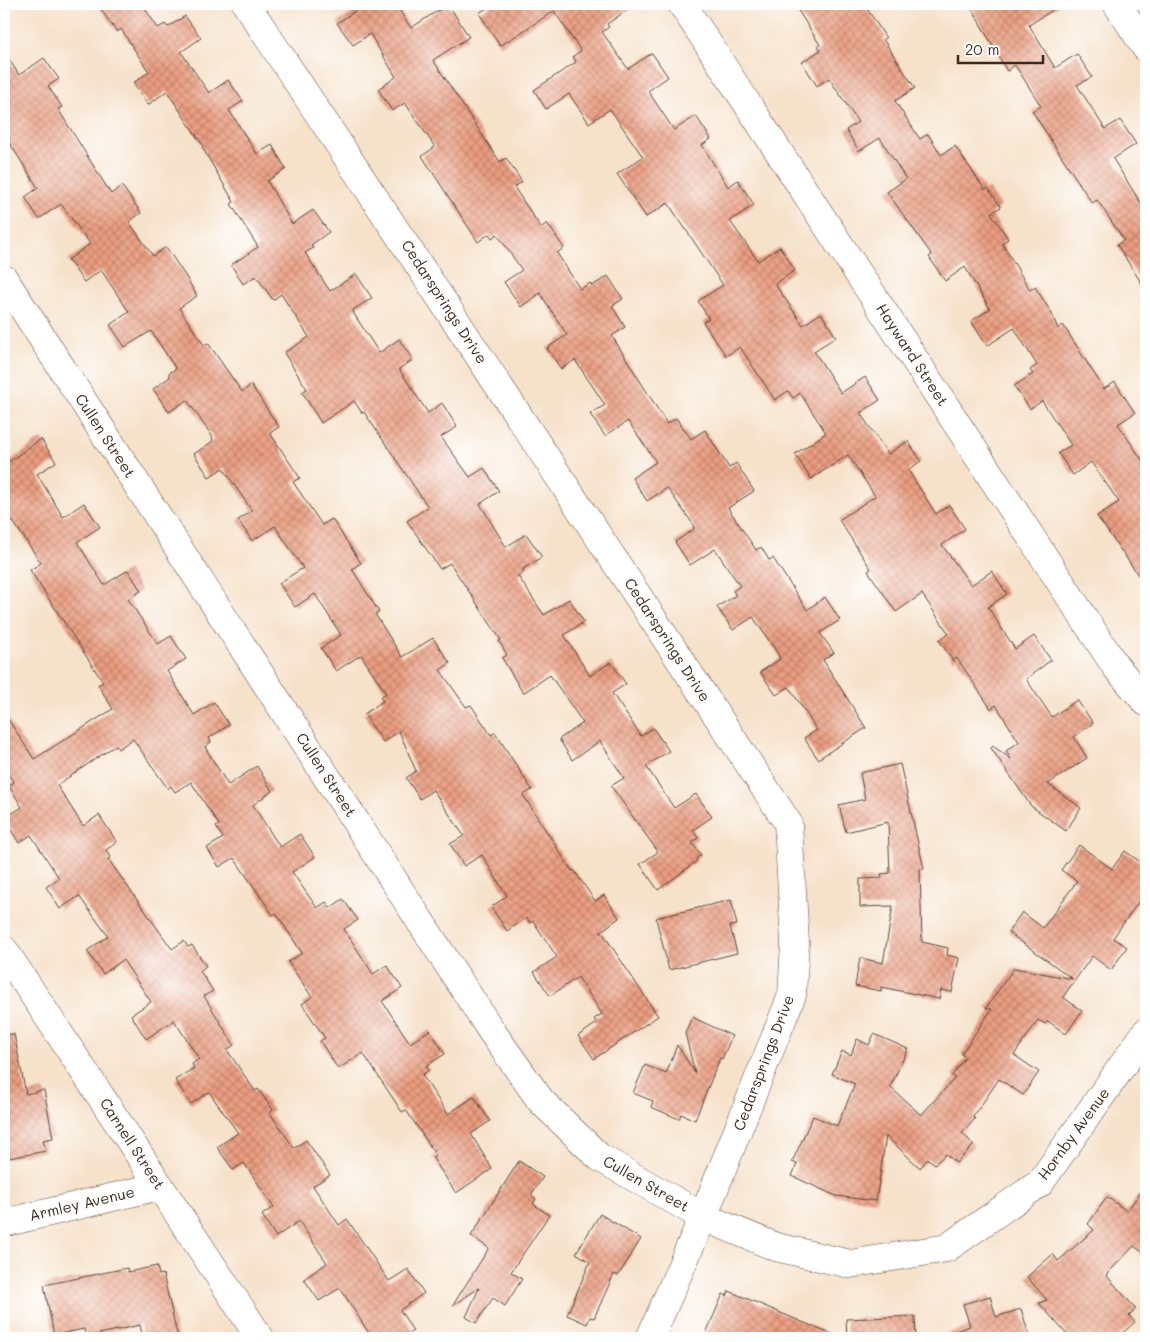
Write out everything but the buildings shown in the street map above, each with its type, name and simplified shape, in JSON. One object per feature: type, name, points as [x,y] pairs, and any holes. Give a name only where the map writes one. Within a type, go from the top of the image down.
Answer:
[{"type":"street","name":"Cedarsprings Drive","points":[[246,4],[788,823],[795,943],[792,995],[703,1217],[650,1338]]},
{"type":"street","name":"Hayward Street","points":[[682,4],[1116,667],[1146,702]]},
{"type":"street","points":[[1117,4],[1146,48]]},
{"type":"street","name":"Cullen Street","points":[[4,279],[487,1024],[541,1101],[599,1157],[703,1217]]},
{"type":"street","name":"Carnell Street","points":[[4,950],[260,1338]]},
{"type":"street","name":"Hornby Avenue","points":[[703,1217],[776,1247],[850,1264],[947,1248],[1040,1183],[1146,1032]]},
{"type":"street","name":"Armley Avenue","points":[[4,1223],[160,1186]]}]
